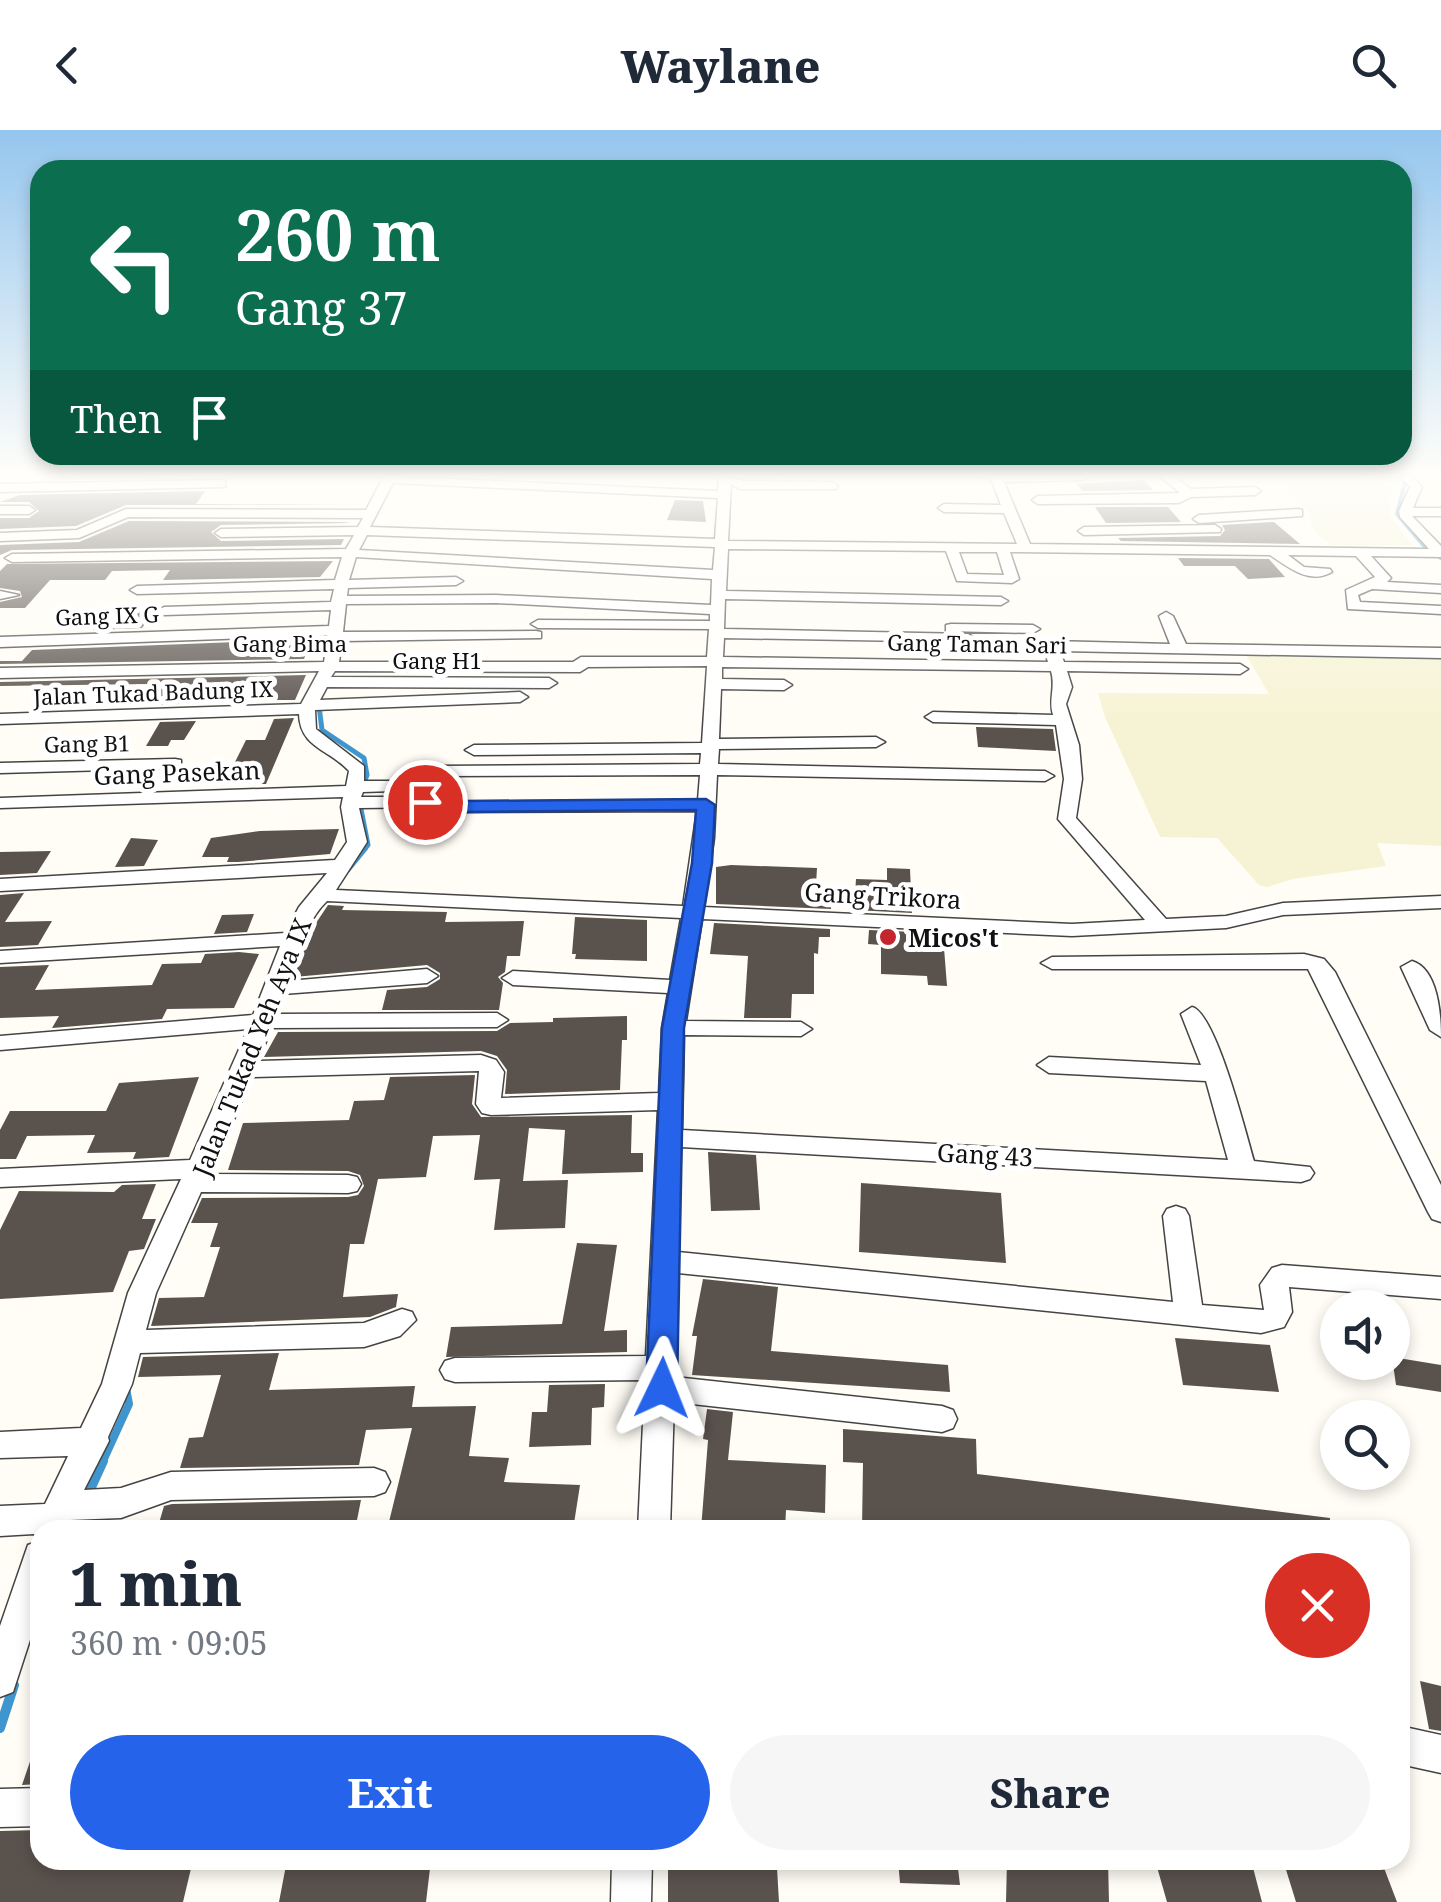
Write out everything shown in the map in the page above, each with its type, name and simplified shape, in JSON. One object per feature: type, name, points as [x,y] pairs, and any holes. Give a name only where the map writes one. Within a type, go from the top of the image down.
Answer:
[{"type":"street","points":[[349,559],[327,674],[308,707],[308,729],[314,739],[356,766],[354,794]]},
{"type":"street","points":[[388,559],[909,635],[968,638]]},
{"type":"street","points":[[655,1520],[673,1028],[702,863],[721,559]]},
{"type":"street","points":[[955,559],[962,578],[1012,580],[1005,559]]},
{"type":"street","points":[[1283,559],[1301,572],[1331,576],[1321,559]]},
{"type":"street","points":[[1366,559],[1384,577],[1350,594],[1354,606],[1441,610]]},
{"type":"street","points":[[337,611],[456,581]]},
{"type":"street","points":[[1373,585],[1441,589]]},
{"type":"street","points":[[136,590],[537,630],[717,608]]},
{"type":"street","points":[[337,611],[516,600],[717,608],[1001,601]]},
{"type":"street","points":[[164,611],[462,610]]},
{"type":"street","name":"Gang IX G","points":[[0,642],[337,611]]},
{"type":"street","points":[[1166,616],[1178,646]]},
{"type":"street","points":[[909,635],[936,628],[1032,629]]},
{"type":"street","points":[[1162,927],[1068,819],[1066,807],[1073,779],[1070,745],[1058,704],[1064,688],[1050,647],[1178,646],[1441,654]]},
{"type":"street","name":"Gang Bima","points":[[0,672],[327,674],[580,667],[581,662],[713,672]]},
{"type":"street","name":"Gang Taman Sari","points":[[713,672],[1057,667],[1240,669]]},
{"type":"street","points":[[713,672],[784,685]]},
{"type":"street","name":"Gang H1","points":[[327,674],[550,682]]},
{"type":"street","name":"Jalan Tukad Badung IX","points":[[0,719],[527,697]]},
{"type":"street","points":[[933,717],[1062,720]]},
{"type":"street","points":[[354,794],[420,786],[428,774],[440,771],[876,742]]},
{"type":"street","points":[[474,750],[710,754],[1045,776]]},
{"type":"street","name":"Gang B1","points":[[0,768],[175,764]]},
{"type":"street","points":[[354,794],[463,806],[706,805]]},
{"type":"street","name":"Gang Pasekan","points":[[0,803],[354,794]]},
{"type":"street","name":"Jalan Tukad Yeh Aya IX","points":[[54,1518],[94,1442],[117,1384],[142,1293],[244,1069],[293,939],[309,906],[322,895],[357,842],[354,794]]},
{"type":"street","points":[[0,885],[339,866]]},
{"type":"street","name":"Gang Trikora","points":[[322,895],[1036,929],[1162,927],[1226,922],[1283,909],[1441,902]]},
{"type":"street","points":[[0,957],[293,939]]},
{"type":"street","points":[[1052,963],[1304,960],[1316,964],[1324,972],[1441,1212]]},
{"type":"street","points":[[1412,968],[1441,1030]]},
{"type":"street","points":[[274,988],[427,976]]},
{"type":"street","points":[[513,978],[678,987]]},
{"type":"street","points":[[1192,1014],[1216,1074],[1243,1168]]},
{"type":"street","points":[[0,1043],[263,1021],[498,1020]]},
{"type":"street","points":[[673,1028],[801,1029]]},
{"type":"street","points":[[244,1069],[481,1062],[492,1072],[488,1104],[492,1107],[670,1101]]},
{"type":"street","points":[[1048,1065],[1216,1074]]},
{"type":"street","name":"Gang 43","points":[[669,1138],[1301,1173]]},
{"type":"street","points":[[0,1178],[198,1176],[348,1184]]},
{"type":"street","points":[[1176,1216],[1190,1316]]},
{"type":"street","points":[[665,1261],[1269,1321],[1278,1312],[1274,1285],[1288,1275],[1441,1288]]},
{"type":"street","points":[[127,1342],[364,1334],[390,1328],[402,1320]]},
{"type":"street","points":[[456,1370],[662,1378],[942,1419]]},
{"type":"street","points":[[0,1444],[94,1442]]},
{"type":"street","points":[[0,1521],[54,1518],[171,1486],[374,1482]]},
{"type":"street","points":[[0,1679],[30,1587]]},
{"type":"street","points":[[1410,1747],[1441,1754]]},
{"type":"street","points":[[0,1808],[30,1807]]},
{"type":"street","points":[[631,1902],[632,1870]]},
{"type":"shaded area","points":[[1244,651],[1441,656],[1441,846],[1377,843],[1386,866],[1293,879],[1267,887],[1259,885],[1217,838],[1160,837],[1105,717],[1098,693],[1269,694]]},
{"type":"building","points":[[1179,559],[1269,559],[1285,577],[1248,579],[1235,566],[1184,566]]},
{"type":"building","points":[[333,561],[320,577],[163,580],[170,570],[112,571],[105,580],[50,580],[25,608],[0,608],[0,602],[22,597],[20,591],[0,588],[0,571],[7,564]]},
{"type":"building","points":[[126,612],[153,612],[142,628],[93,630],[97,624],[116,624]]},
{"type":"building","points":[[312,639],[304,659],[0,664],[22,661],[32,650]]},
{"type":"building","points":[[306,675],[295,700],[261,700],[267,689],[215,689],[206,703],[152,705],[155,700],[136,701],[148,684],[0,686],[0,682]]},
{"type":"building","points":[[294,718],[266,784],[224,784],[246,740],[265,740],[274,719]]},
{"type":"building","points":[[196,721],[184,740],[171,740],[168,746],[146,746],[160,722]]},
{"type":"building","points":[[976,727],[1053,729],[1056,751],[978,747]]},
{"type":"building","points":[[339,829],[330,854],[238,862],[227,862],[229,857],[202,857],[211,838],[260,831]]},
{"type":"building","points":[[131,838],[158,840],[144,866],[115,867]]},
{"type":"building","points":[[51,851],[37,873],[0,875],[0,852]]},
{"type":"building","points":[[716,867],[817,868],[815,900],[831,901],[831,909],[716,904]]},
{"type":"building","points":[[887,868],[910,869],[912,913],[854,910],[856,879],[887,880]]},
{"type":"building","points":[[24,893],[5,922],[52,921],[38,945],[0,947],[0,895]]},
{"type":"building","points":[[328,905],[344,906],[342,910],[447,912],[445,922],[524,921],[520,956],[507,956],[505,972],[498,977],[503,983],[499,1010],[382,1010],[387,990],[427,987],[440,979],[440,973],[427,965],[294,977],[310,932]]},
{"type":"building","points":[[254,914],[247,932],[214,934],[222,915]]},
{"type":"building","points":[[575,917],[647,920],[647,961],[575,959]]},
{"type":"building","points":[[714,923],[830,929],[830,937],[819,937],[818,954],[814,953],[814,994],[792,994],[791,1018],[744,1018],[748,956],[710,954]]},
{"type":"building","points":[[869,930],[913,932],[913,947],[944,948],[947,986],[928,985],[927,976],[881,974],[881,945],[868,944]]},
{"type":"building","points":[[205,954],[259,954],[234,1008],[167,1009],[162,1019],[52,1028],[59,1016],[0,1018],[0,967],[49,965],[35,990],[152,985],[162,964],[201,963]]},
{"type":"building","points":[[627,1016],[620,1090],[505,1094],[507,1070],[497,1056],[481,1051],[264,1057],[278,1032],[497,1031],[510,1023],[553,1022],[553,1018]]},
{"type":"building","points":[[475,1075],[472,1104],[481,1117],[632,1115],[631,1153],[643,1153],[643,1172],[562,1174],[565,1130],[529,1128],[523,1181],[568,1180],[565,1228],[494,1230],[500,1179],[474,1180],[480,1135],[433,1136],[426,1177],[378,1179],[364,1244],[350,1244],[343,1297],[398,1294],[396,1307],[370,1317],[151,1326],[159,1298],[204,1297],[220,1247],[210,1247],[218,1223],[191,1223],[202,1198],[348,1197],[358,1195],[364,1186],[360,1175],[348,1171],[228,1170],[243,1123],[349,1120],[354,1101],[384,1100],[390,1077]]},
{"type":"building","points":[[199,1077],[169,1157],[133,1159],[136,1152],[87,1153],[95,1135],[27,1136],[16,1159],[0,1159],[0,1130],[10,1111],[106,1111],[119,1083]]},
{"type":"building","points":[[708,1152],[756,1155],[760,1210],[711,1211]]},
{"type":"building","points":[[861,1183],[1001,1193],[1006,1263],[859,1252]]},
{"type":"building","points":[[156,1184],[142,1219],[156,1219],[144,1249],[129,1251],[113,1292],[0,1299],[0,1230],[19,1191],[114,1192],[122,1185]]},
{"type":"building","points":[[577,1243],[617,1245],[604,1331],[627,1330],[627,1352],[446,1357],[451,1327],[562,1324]]},
{"type":"building","points":[[703,1279],[778,1287],[771,1351],[948,1365],[950,1392],[692,1375],[697,1336],[692,1336]]},
{"type":"building","points":[[1175,1338],[1270,1345],[1279,1392],[1183,1385]]},
{"type":"building","points":[[279,1353],[269,1390],[415,1386],[412,1407],[476,1406],[469,1456],[509,1458],[504,1482],[580,1485],[575,1520],[389,1520],[412,1428],[366,1430],[359,1465],[180,1468],[189,1438],[203,1437],[221,1375],[138,1377],[143,1357]]},
{"type":"building","points":[[1410,1360],[1441,1365],[1441,1392],[1396,1385],[1395,1380],[1410,1380]]},
{"type":"building","points":[[605,1384],[604,1407],[592,1408],[591,1445],[529,1447],[532,1412],[547,1412],[549,1385]]},
{"type":"building","points":[[707,1409],[733,1412],[728,1460],[826,1465],[825,1513],[786,1510],[786,1520],[702,1520],[708,1440],[703,1439]]},
{"type":"building","points":[[843,1429],[976,1439],[977,1474],[1330,1520],[862,1520],[863,1463],[843,1462]]},
{"type":"building","points":[[361,1500],[357,1520],[160,1520],[164,1506]]},
{"type":"building","points":[[1420,1681],[1441,1686],[1441,1731],[1429,1729]]},
{"type":"building","points":[[30,1762],[30,1785],[22,1785]]},
{"type":"building","points":[[30,1830],[30,1870],[191,1870],[183,1902],[0,1902],[0,1831]]},
{"type":"building","points":[[285,1870],[430,1870],[426,1902],[279,1902]]},
{"type":"building","points":[[668,1870],[777,1870],[779,1902],[668,1902]]},
{"type":"building","points":[[899,1870],[958,1870],[960,1885],[900,1883]]},
{"type":"building","points":[[1007,1870],[1108,1870],[1109,1902],[1006,1902]]},
{"type":"building","points":[[1158,1870],[1254,1870],[1262,1902],[1167,1902]]},
{"type":"building","points":[[1286,1870],[1385,1870],[1397,1902],[1296,1902]]},
{"type":"waterway","points":[[319,706],[322,730],[364,758],[367,775],[363,785]]},
{"type":"waterway","points":[[360,804],[368,845],[363,851]]},
{"type":"waterway","points":[[348,869],[365,848]]},
{"type":"waterway","points":[[102,1463],[129,1404],[126,1388]]},
{"type":"waterway","points":[[87,1496],[103,1461]]},
{"type":"waterway","points":[[74,1520],[76,1516]]},
{"type":"waterway","points":[[0,1728],[14,1685]]},
{"type":"place","name":"Micos't","points":[[888,937]]},
{"type":"route","points":[[425,802],[457,806],[706,805],[702,863],[673,1028],[662,1388]]}]
